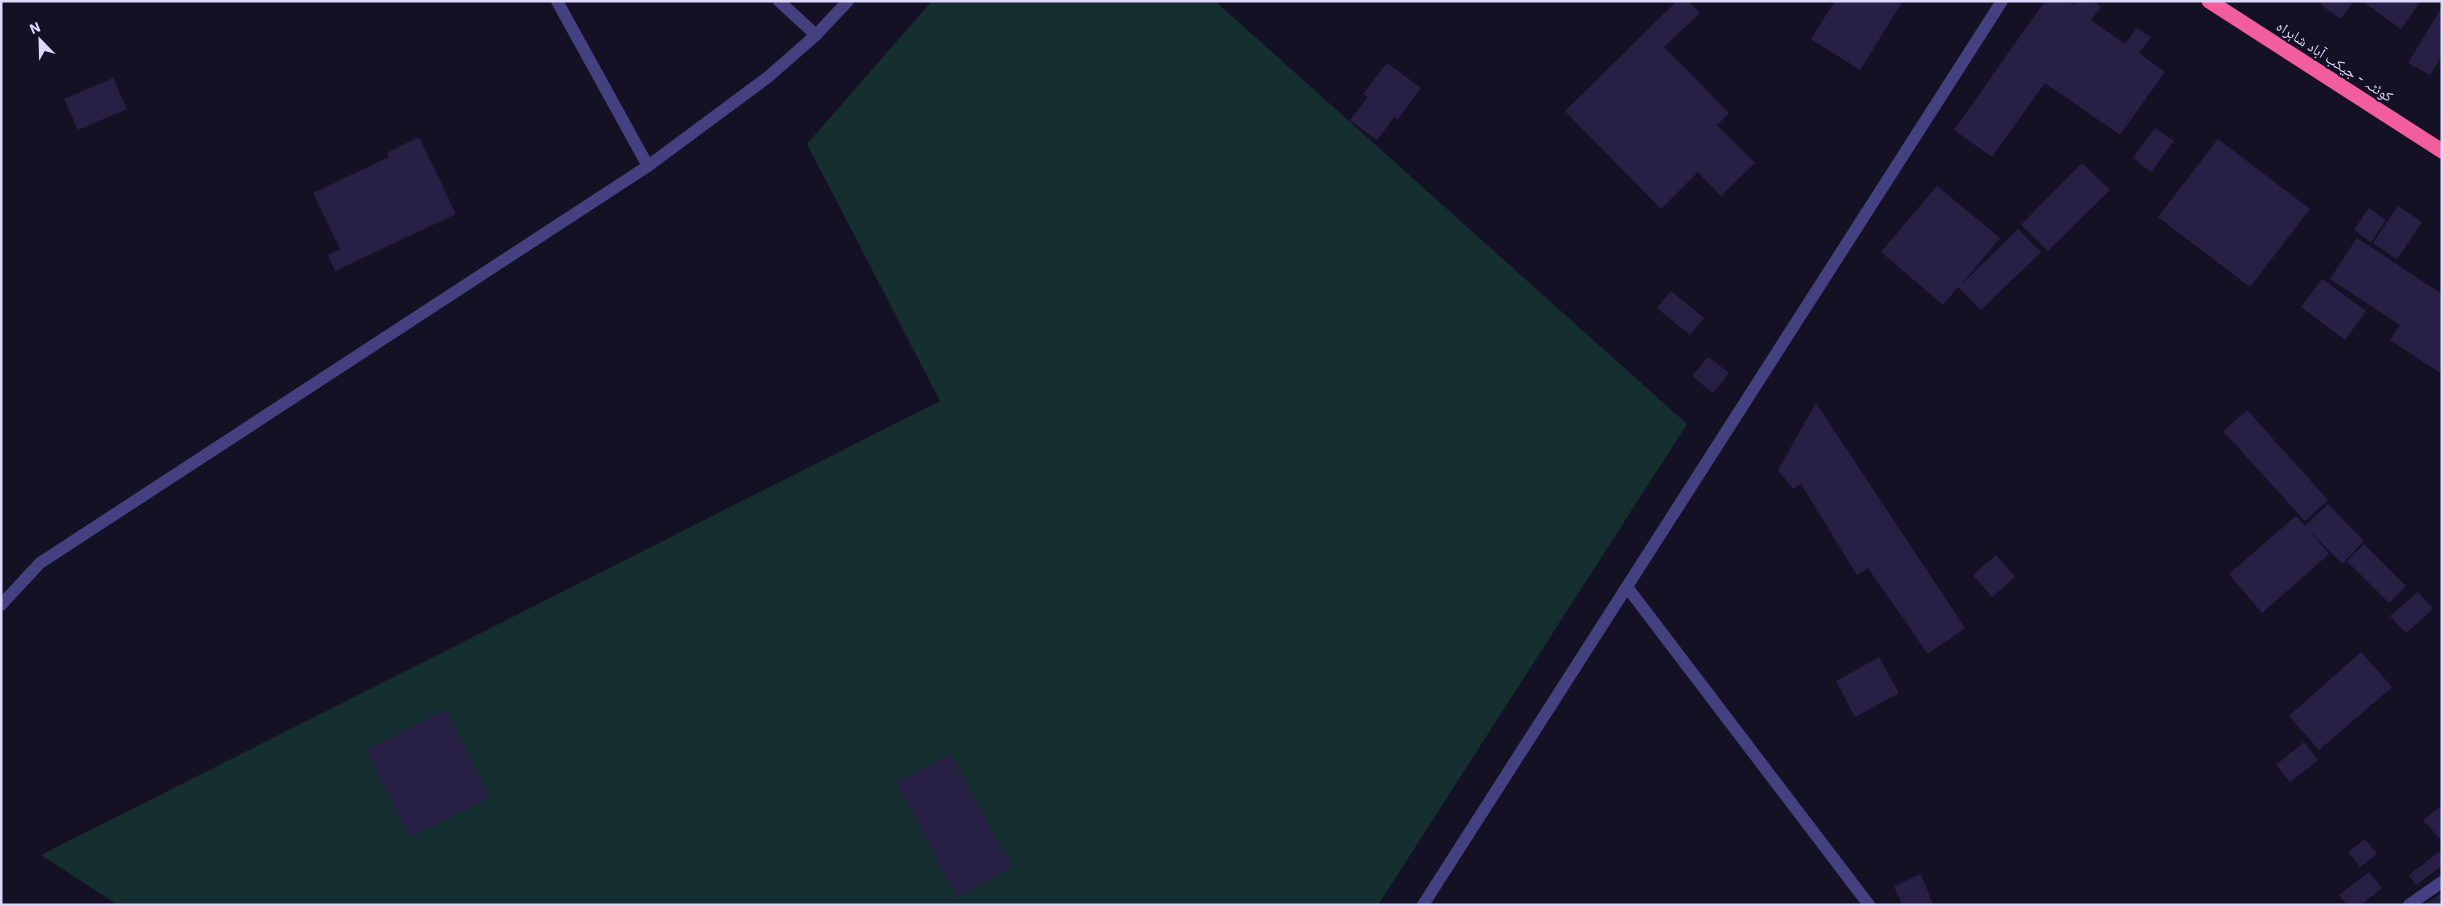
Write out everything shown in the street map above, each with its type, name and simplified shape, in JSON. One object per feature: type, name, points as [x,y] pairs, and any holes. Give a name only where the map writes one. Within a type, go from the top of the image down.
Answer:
[{"type":"highway","name":"کوئٹہ - جیکب آباد شاہراہ","points":[[2209,1],[2442,151]]},
{"type":"street","points":[[557,1],[648,166]]},
{"type":"street","points":[[779,1],[816,35]]},
{"type":"street","points":[[1,605],[40,563],[648,166],[768,77],[816,35],[848,1]]},
{"type":"street","points":[[1423,905],[2002,1]]},
{"type":"street","points":[[1627,587],[1869,905]]},
{"type":"street","points":[[2409,905],[2442,882]]},
{"type":"green space","points":[[932,1],[1215,1],[1687,424],[1378,905],[118,905],[41,855],[940,401],[807,144]]},
{"type":"building","points":[[1677,1],[1688,1],[1700,13],[1664,47],[1729,113],[1717,125],[1755,163],[1721,196],[1698,172],[1661,209],[1565,111]]},
{"type":"building","points":[[1835,1],[1903,1],[1860,70],[1811,39]]},
{"type":"building","points":[[2045,1],[2069,1],[2074,5],[2076,1],[2093,1],[2101,7],[2091,20],[2125,44],[2137,28],[2151,37],[2139,53],[2165,72],[2120,135],[2045,83],[1992,157],[1954,130]]},
{"type":"building","points":[[2322,1],[2354,1],[2341,19],[2320,4]]},
{"type":"building","points":[[2362,1],[2421,1],[2401,29]]},
{"type":"building","points":[[2442,7],[2442,56],[2430,75],[2408,63]]},
{"type":"building","points":[[1387,63],[1421,88],[1398,119],[1394,117],[1377,140],[1350,120],[1368,97],[1363,94]]},
{"type":"building","points":[[113,78],[127,109],[78,130],[64,99]]},
{"type":"building","points":[[2155,128],[2174,141],[2151,172],[2133,158]]},
{"type":"building","points":[[419,137],[456,214],[335,271],[328,255],[340,249],[313,193],[389,157],[387,153]]},
{"type":"building","points":[[2218,139],[2310,209],[2250,287],[2158,217]]},
{"type":"building","points":[[2082,163],[2110,190],[2048,251],[2021,225]]},
{"type":"building","points":[[1937,186],[2000,238],[1960,286],[2018,229],[2041,252],[1981,310],[1958,287],[1943,305],[1881,252]]},
{"type":"building","points":[[2398,206],[2422,222],[2397,259],[2373,243]]},
{"type":"building","points":[[2369,208],[2386,220],[2371,242],[2354,230]]},
{"type":"building","points":[[2357,238],[2442,294],[2442,374],[2390,340],[2400,325],[2330,279]]},
{"type":"building","points":[[2322,279],[2366,311],[2345,340],[2301,307]]},
{"type":"building","points":[[1671,291],[1704,318],[1690,335],[1657,308]]},
{"type":"building","points":[[1708,357],[1729,373],[1713,393],[1692,376]]},
{"type":"building","points":[[1816,403],[1965,628],[1928,654],[1868,568],[1857,575],[1801,484],[1793,489],[1778,470]]},
{"type":"building","points":[[2247,410],[2328,500],[2305,521],[2223,431]]},
{"type":"building","points":[[2328,504],[2364,541],[2342,564],[2307,528],[2329,554],[2262,613],[2229,574],[2296,516],[2305,526]]},
{"type":"building","points":[[2364,544],[2406,586],[2389,603],[2347,561]]},
{"type":"building","points":[[1996,555],[2015,577],[1992,597],[1973,575]]},
{"type":"building","points":[[2418,592],[2433,609],[2406,633],[2390,616]]},
{"type":"building","points":[[2361,652],[2392,687],[2319,750],[2289,716]]},
{"type":"building","points":[[1879,657],[1899,693],[1855,717],[1836,681]]},
{"type":"building","points":[[445,710],[489,797],[409,837],[366,750]]},
{"type":"building","points":[[2304,742],[2318,760],[2290,782],[2276,765]]},
{"type":"building","points":[[950,754],[1012,867],[957,897],[896,783]]},
{"type":"building","points":[[2442,805],[2442,841],[2423,820]]},
{"type":"building","points":[[2365,839],[2377,854],[2360,867],[2348,852]]},
{"type":"building","points":[[2439,852],[2442,856],[2442,866],[2416,885],[2409,875]]},
{"type":"building","points":[[2369,872],[2382,888],[2361,905],[2347,905],[2339,895]]},
{"type":"building","points":[[1921,874],[1933,905],[1902,905],[1894,886]]},
{"type":"building","points":[[2442,893],[2442,905],[2424,905]]}]
